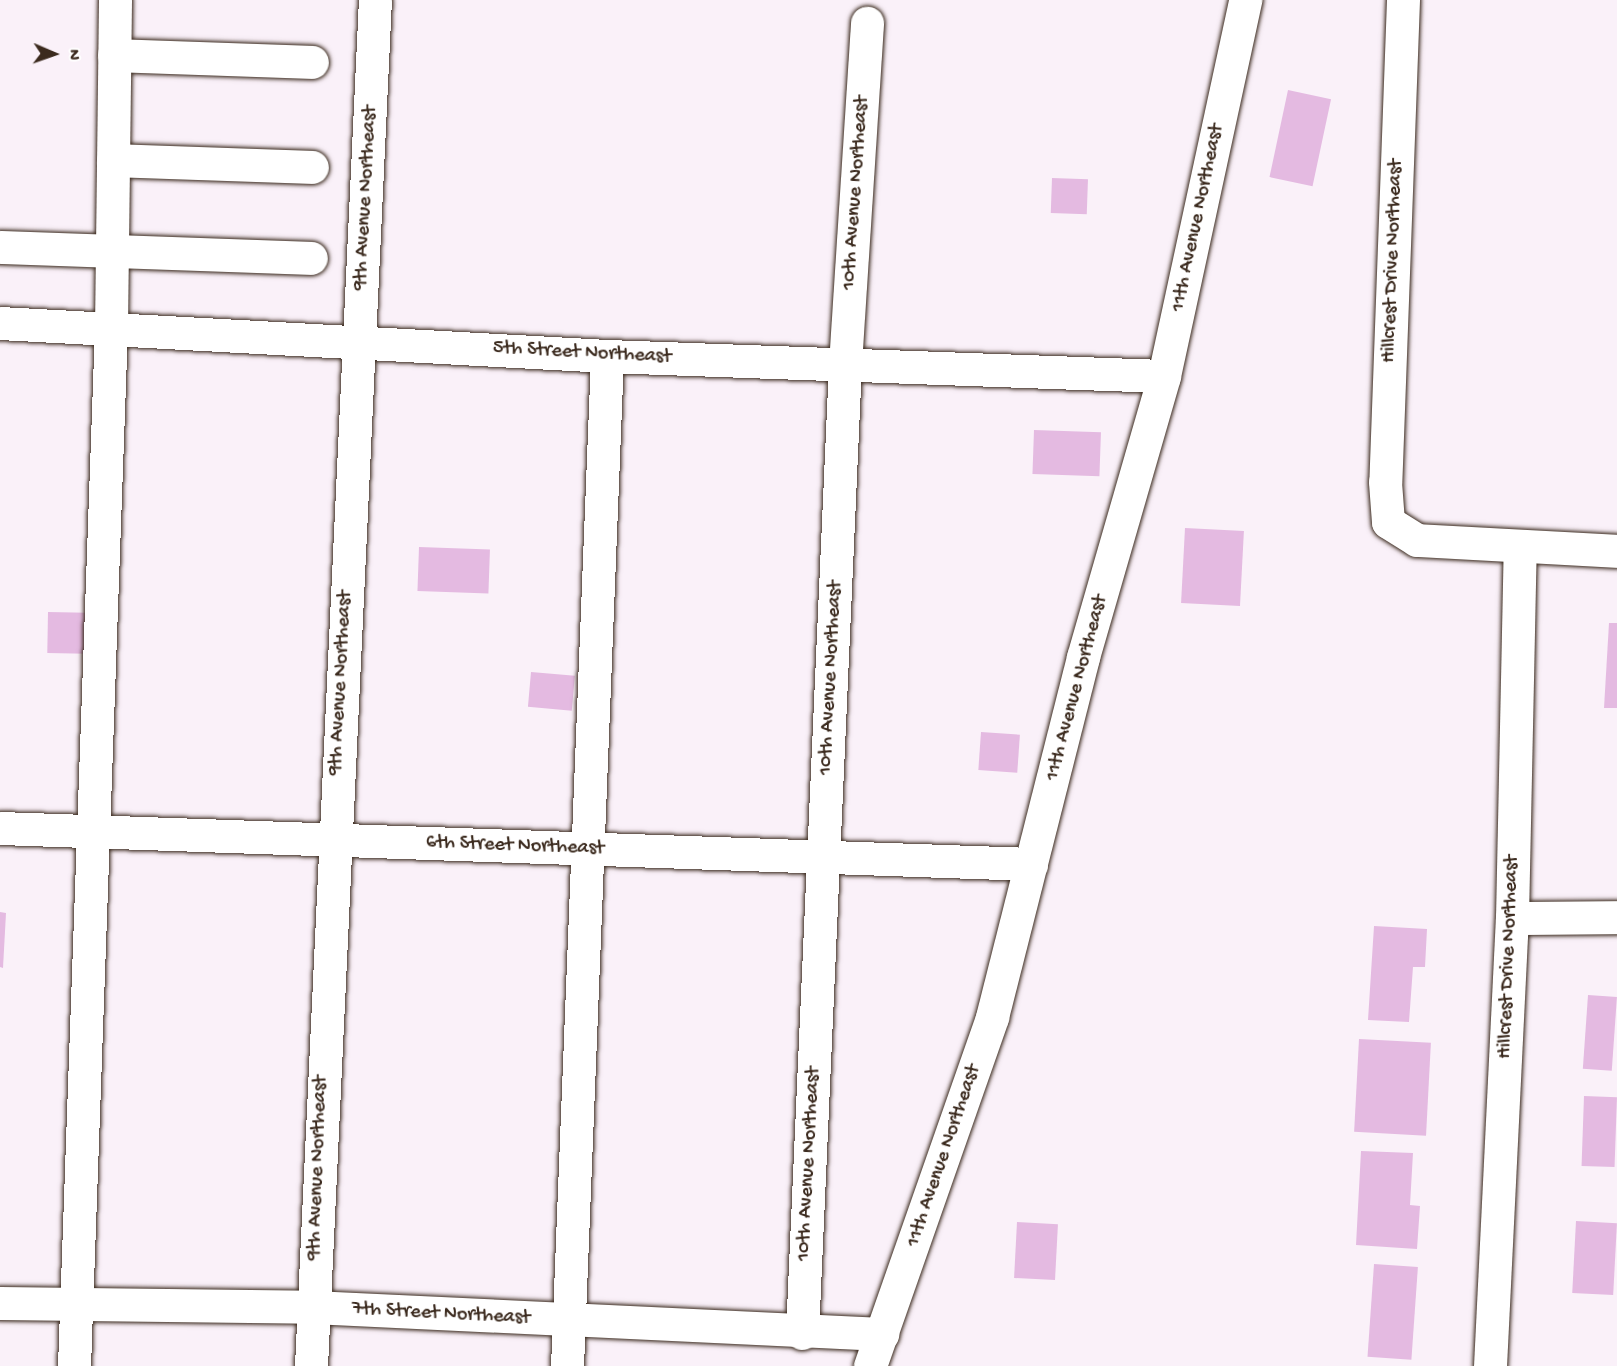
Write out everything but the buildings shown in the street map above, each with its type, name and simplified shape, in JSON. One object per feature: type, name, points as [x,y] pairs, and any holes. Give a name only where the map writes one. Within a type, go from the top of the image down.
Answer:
[{"type":"street","points":[[74,1366],[111,328],[116,0]]},
{"type":"street","name":"9th Avenue Northeast","points":[[310,1366],[332,840],[360,341],[375,0]]},
{"type":"street","name":"11th Avenue Northeast","points":[[870,1366],[992,1017],[1083,657],[1164,376],[1245,0]]},
{"type":"street","name":"Hillcrest Drive Northeast","points":[[1402,0],[1385,482],[1388,522],[1417,540],[1520,548],[1512,918],[1490,1366]]},
{"type":"street","name":"10th Avenue Northeast","points":[[802,1333],[845,364],[867,23]]},
{"type":"street","points":[[114,55],[312,62]]},
{"type":"street","points":[[113,160],[312,167]]},
{"type":"street","points":[[0,247],[113,253],[311,258]]},
{"type":"street","name":"5th Street Northeast","points":[[0,323],[607,356],[1164,376]]},
{"type":"street","points":[[567,1366],[607,356]]},
{"type":"street","points":[[1520,548],[1617,552]]},
{"type":"street","name":"6th Street Northeast","points":[[0,828],[1031,864]]},
{"type":"street","points":[[1512,918],[1617,918]]},
{"type":"street","name":"7th Street Northeast","points":[[0,1303],[312,1307],[802,1333],[882,1334]]}]
